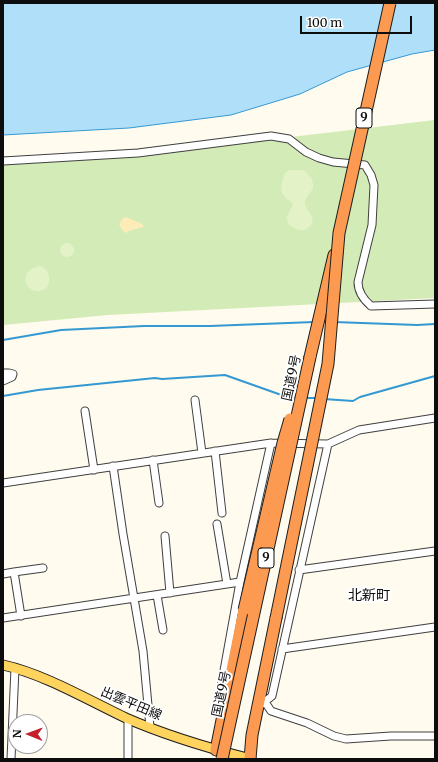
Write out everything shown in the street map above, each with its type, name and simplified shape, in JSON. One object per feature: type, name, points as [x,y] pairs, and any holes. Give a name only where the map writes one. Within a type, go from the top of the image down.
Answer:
[{"type":"highway","name":"国道9号","points":[[218,756],[339,233],[390,3]]},
{"type":"highway","name":"9","points":[[250,759],[252,735],[261,705],[276,618],[328,364],[339,233]]},
{"type":"highway","name":"9","points":[[218,756],[226,702],[244,610],[283,443],[310,357]]},
{"type":"main road","name":"出雲平田線","points":[[3,665],[15,668],[50,682],[128,719],[218,756],[250,759]]},
{"type":"street","points":[[3,160],[138,153],[271,136],[289,139],[306,152],[319,158],[333,162],[365,164],[374,185],[372,225],[358,282],[358,289],[371,306],[435,304]]},
{"type":"street","points":[[3,373],[13,374],[12,377],[3,381]]},
{"type":"street","points":[[195,400],[202,453]]},
{"type":"street","points":[[85,411],[94,470]]},
{"type":"street","points":[[3,483],[271,443],[328,444],[359,430],[435,418]]},
{"type":"street","points":[[226,702],[218,698],[240,582],[271,443]]},
{"type":"street","points":[[328,444],[272,696],[261,705],[272,711],[307,723],[334,736],[346,739],[391,736],[435,736]]},
{"type":"street","points":[[215,451],[222,513]]},
{"type":"street","points":[[153,460],[159,503]]},
{"type":"street","points":[[113,466],[143,651],[150,727]]},
{"type":"street","points":[[217,524],[227,584]]},
{"type":"street","points":[[165,536],[170,593]]},
{"type":"street","points":[[299,570],[435,550]]},
{"type":"street","points":[[3,574],[43,568]]},
{"type":"street","points":[[14,572],[21,616]]},
{"type":"street","points":[[3,618],[240,582]]},
{"type":"street","points":[[157,595],[163,630]]},
{"type":"street","points":[[282,649],[435,627]]},
{"type":"street","points":[[11,759],[15,668]]},
{"type":"street","points":[[128,719],[128,759]]},
{"type":"green space","points":[[435,120],[435,298],[108,315],[3,325],[3,156],[63,156],[161,146],[270,132],[291,137]]},
{"type":"green space","points":[[290,170],[304,170],[312,179],[313,188],[306,198],[305,205],[311,216],[312,222],[311,226],[304,230],[297,229],[288,224],[287,217],[293,204],[282,192],[281,186],[285,173]]},
{"type":"green space","points":[[64,243],[70,243],[74,247],[74,253],[70,257],[64,257],[60,253],[60,247]]},
{"type":"green space","points":[[40,266],[48,273],[49,284],[42,291],[32,290],[28,287],[26,276],[29,270]]},
{"type":"sand","points":[[126,217],[142,224],[144,227],[131,230],[126,233],[119,224],[123,218]]},
{"type":"water","points":[[3,3],[435,3],[435,50],[412,54],[347,72],[300,94],[231,115],[129,128],[3,135]]},
{"type":"waterway","points":[[3,340],[61,330],[144,326],[210,326],[314,322]]},
{"type":"waterway","points":[[334,322],[417,325],[435,324]]},
{"type":"waterway","points":[[3,396],[38,390],[155,378],[162,379],[225,375],[287,397],[298,397]]},
{"type":"waterway","points":[[324,399],[353,401],[360,397],[435,376]]},
{"type":"waterway","points":[[304,398],[318,398]]},
{"type":"district","name":"北新町","points":[[369,596]]}]
